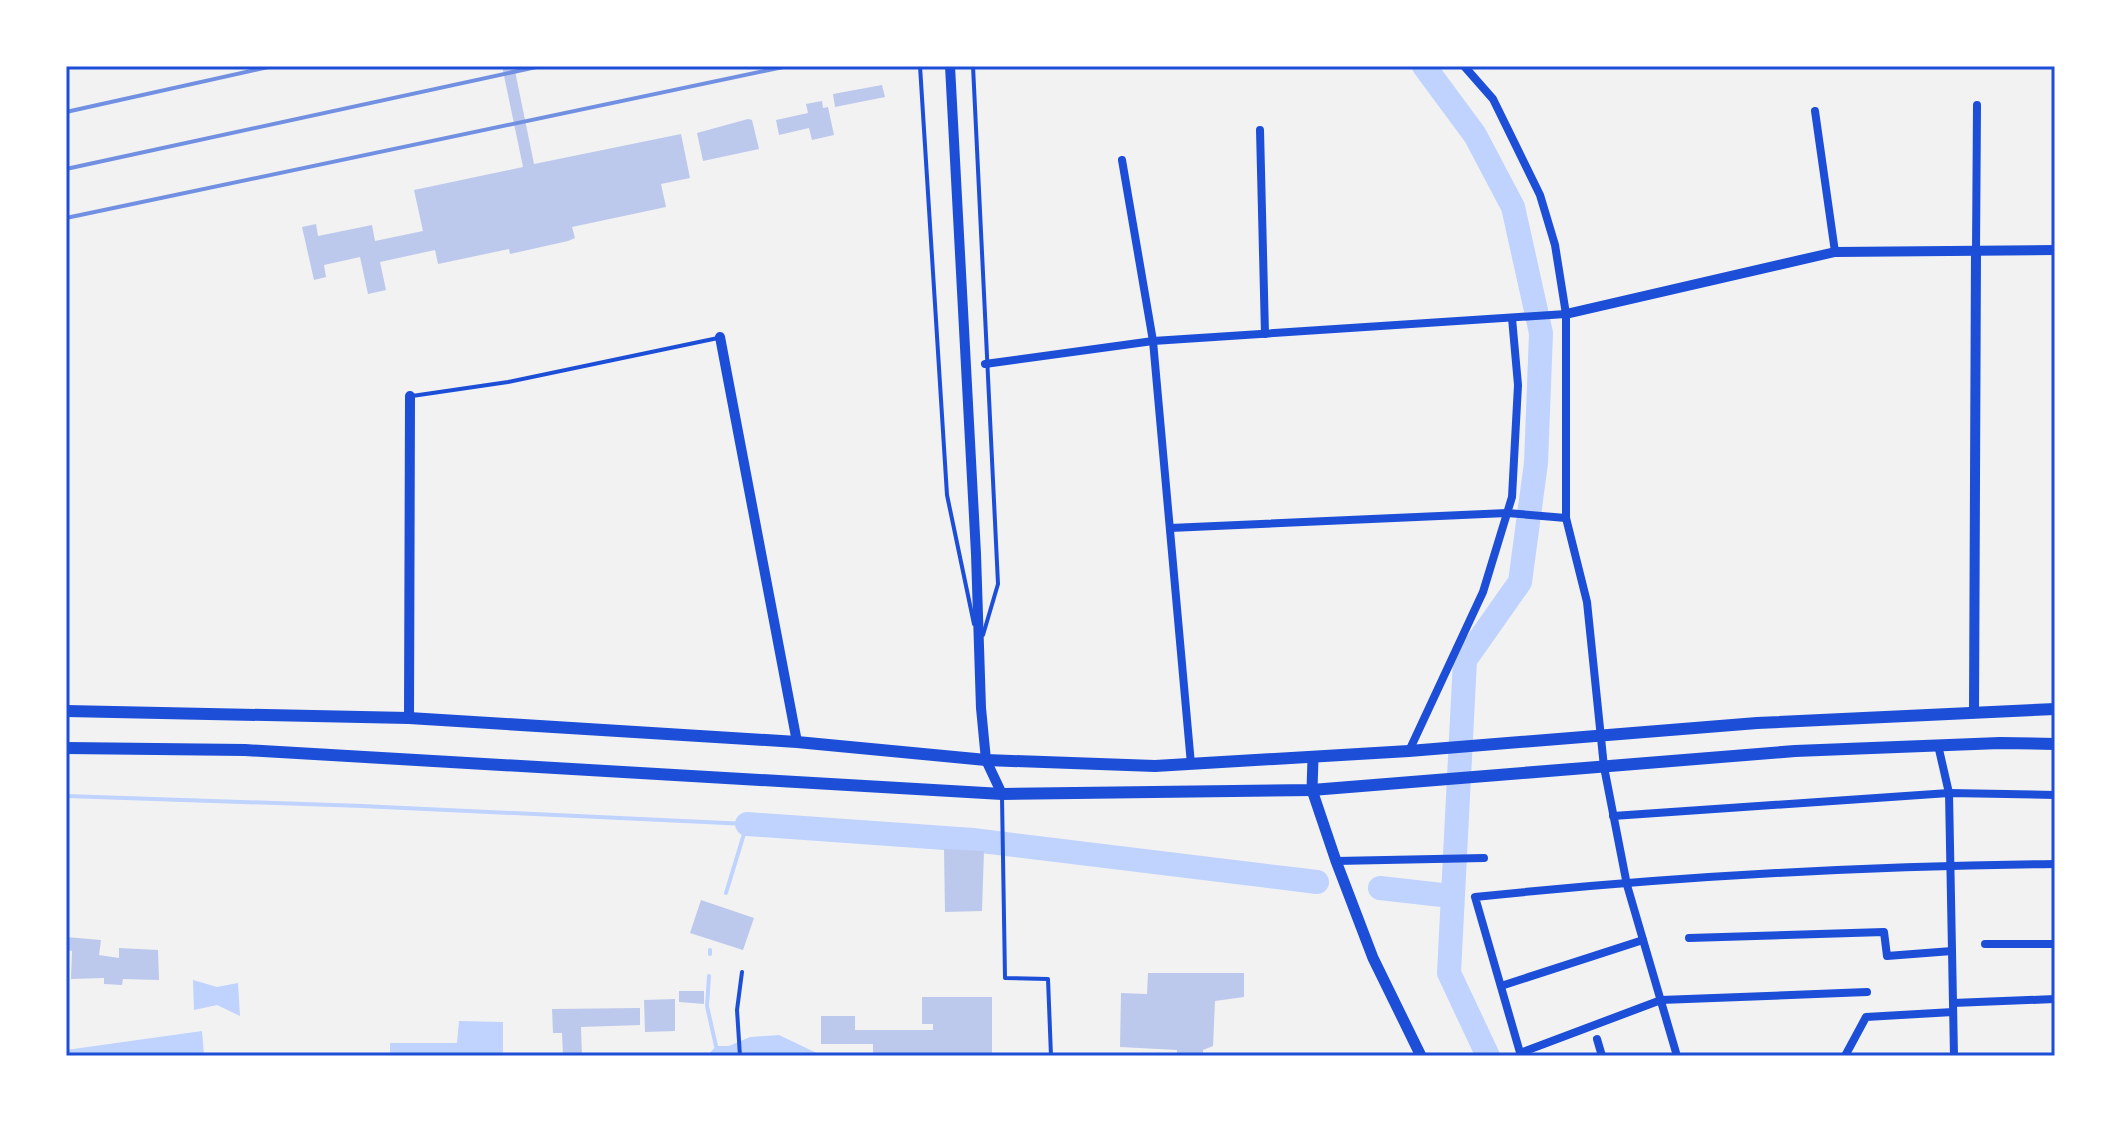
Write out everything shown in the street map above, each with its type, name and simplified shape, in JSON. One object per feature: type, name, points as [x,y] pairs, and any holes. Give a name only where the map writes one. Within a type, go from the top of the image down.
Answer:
[{"type":"main road","points":[[66,711],[409,718],[797,742],[986,760],[1155,766],[1313,758],[1757,723],[2055,709]]},
{"type":"main road","points":[[66,748],[245,750],[1002,794],[1312,790],[1795,751],[2055,744]]},
{"type":"main road","points":[[1313,758],[1312,790],[1336,861],[1373,958],[1421,1056]]},
{"type":"street","points":[[950,66],[986,760],[1002,794]]},
{"type":"street","points":[[1464,66],[1493,99],[1540,195],[1555,245],[1566,314],[1566,518],[1587,602],[1604,767],[1626,881],[1677,1056]]},
{"type":"street","points":[[1974,713],[1977,105]]},
{"type":"street","points":[[1815,111],[1835,252]]},
{"type":"street","points":[[1260,130],[1265,334]]},
{"type":"street","points":[[1122,160],[1153,341],[1191,764]]},
{"type":"street","points":[[985,364],[1153,341],[1566,314],[1835,252],[2055,250]]},
{"type":"street","points":[[1410,751],[1483,592],[1511,514],[1518,385],[1512,318]]},
{"type":"street","points":[[720,337],[797,742]]},
{"type":"street","points":[[409,718],[410,396]]},
{"type":"street","points":[[1170,528],[1511,514],[1566,518]]},
{"type":"street","points":[[1938,745],[1949,793],[1954,1056]]},
{"type":"street","points":[[1613,816],[1949,793],[2055,795]]},
{"type":"street","points":[[1336,861],[1484,858]]},
{"type":"street","points":[[1867,992],[1661,1000],[1521,1054],[1475,897],[1626,881],[1950,865],[2055,864]]},
{"type":"street","points":[[1689,938],[1884,932],[1887,956],[1952,951]]},
{"type":"street","points":[[1501,986],[1643,940]]},
{"type":"street","points":[[1985,944],[2055,944]]},
{"type":"street","points":[[1845,1056],[1866,1017],[2055,999]]},
{"type":"street","points":[[1597,1039],[1602,1056]]},
{"type":"lane","points":[[920,66],[947,495],[979,649]]},
{"type":"lane","points":[[973,66],[998,584],[979,649]]},
{"type":"lane","points":[[410,396],[508,382],[720,337]]},
{"type":"lane","points":[[1002,794],[1005,978],[1048,979],[1051,1056]]},
{"type":"lane","points":[[740,1056],[737,1010],[742,972]]},
{"type":"water","points":[[193,980],[217,987],[238,983],[240,1016],[217,1005],[194,1010]]},
{"type":"water","points":[[459,1021],[503,1022],[503,1056],[390,1056],[390,1043],[457,1043]]},
{"type":"water","points":[[202,1031],[204,1055],[215,1056],[66,1056],[66,1050]]},
{"type":"water","points":[[779,1035],[823,1056],[707,1056],[716,1046],[729,1046],[750,1037]]},
{"type":"building","points":[[502,66],[514,66],[534,164],[681,134],[690,178],[661,184],[666,207],[572,227],[575,238],[568,241],[510,254],[509,249],[438,264],[435,250],[380,262],[386,290],[368,294],[360,257],[324,265],[326,277],[314,280],[302,227],[316,224],[318,236],[372,225],[375,241],[423,231],[414,190],[523,167]]},
{"type":"building","points":[[882,85],[885,97],[835,107],[833,94]]},
{"type":"building","points":[[822,101],[823,108],[828,107],[834,135],[812,140],[809,128],[779,135],[776,120],[808,113],[806,104]]},
{"type":"building","points":[[752,120],[759,149],[703,161],[697,133]]},
{"type":"building","points":[[944,849],[984,851],[982,911],[945,912]]},
{"type":"building","points":[[701,900],[754,918],[743,950],[690,933]]},
{"type":"building","points":[[66,937],[101,940],[99,955],[119,958],[119,948],[158,950],[159,980],[123,979],[122,985],[104,984],[104,978],[71,979],[72,951],[66,950]]},
{"type":"building","points":[[1148,973],[1244,973],[1244,997],[1215,1001],[1213,1046],[1203,1050],[1203,1056],[1177,1056],[1177,1050],[1120,1047],[1121,993],[1147,994]]},
{"type":"building","points":[[679,991],[704,991],[704,1004],[679,1002]]},
{"type":"building","points":[[922,997],[992,997],[992,1056],[873,1056],[873,1044],[821,1044],[821,1016],[855,1016],[855,1030],[933,1030],[933,1024],[922,1024]]},
{"type":"building","points":[[675,999],[675,1031],[645,1032],[644,1000]]},
{"type":"building","points":[[640,1008],[640,1025],[581,1027],[582,1056],[563,1056],[562,1033],[553,1033],[552,1009]]},
{"type":"waterway","points":[[1424,66],[1475,135],[1513,207],[1541,333],[1536,463],[1520,582],[1465,660],[1449,973],[1488,1056]]},
{"type":"waterway","points":[[66,796],[747,824],[726,893]]},
{"type":"waterway","points":[[747,824],[973,840],[1317,882]]},
{"type":"waterway","points":[[1380,888],[1451,896]]},
{"type":"waterway","points":[[709,976],[707,1006],[716,1046]]},
{"type":"railway","points":[[66,112],[273,66]]},
{"type":"railway","points":[[66,169],[541,66]]},
{"type":"railway","points":[[66,218],[788,66]]}]
